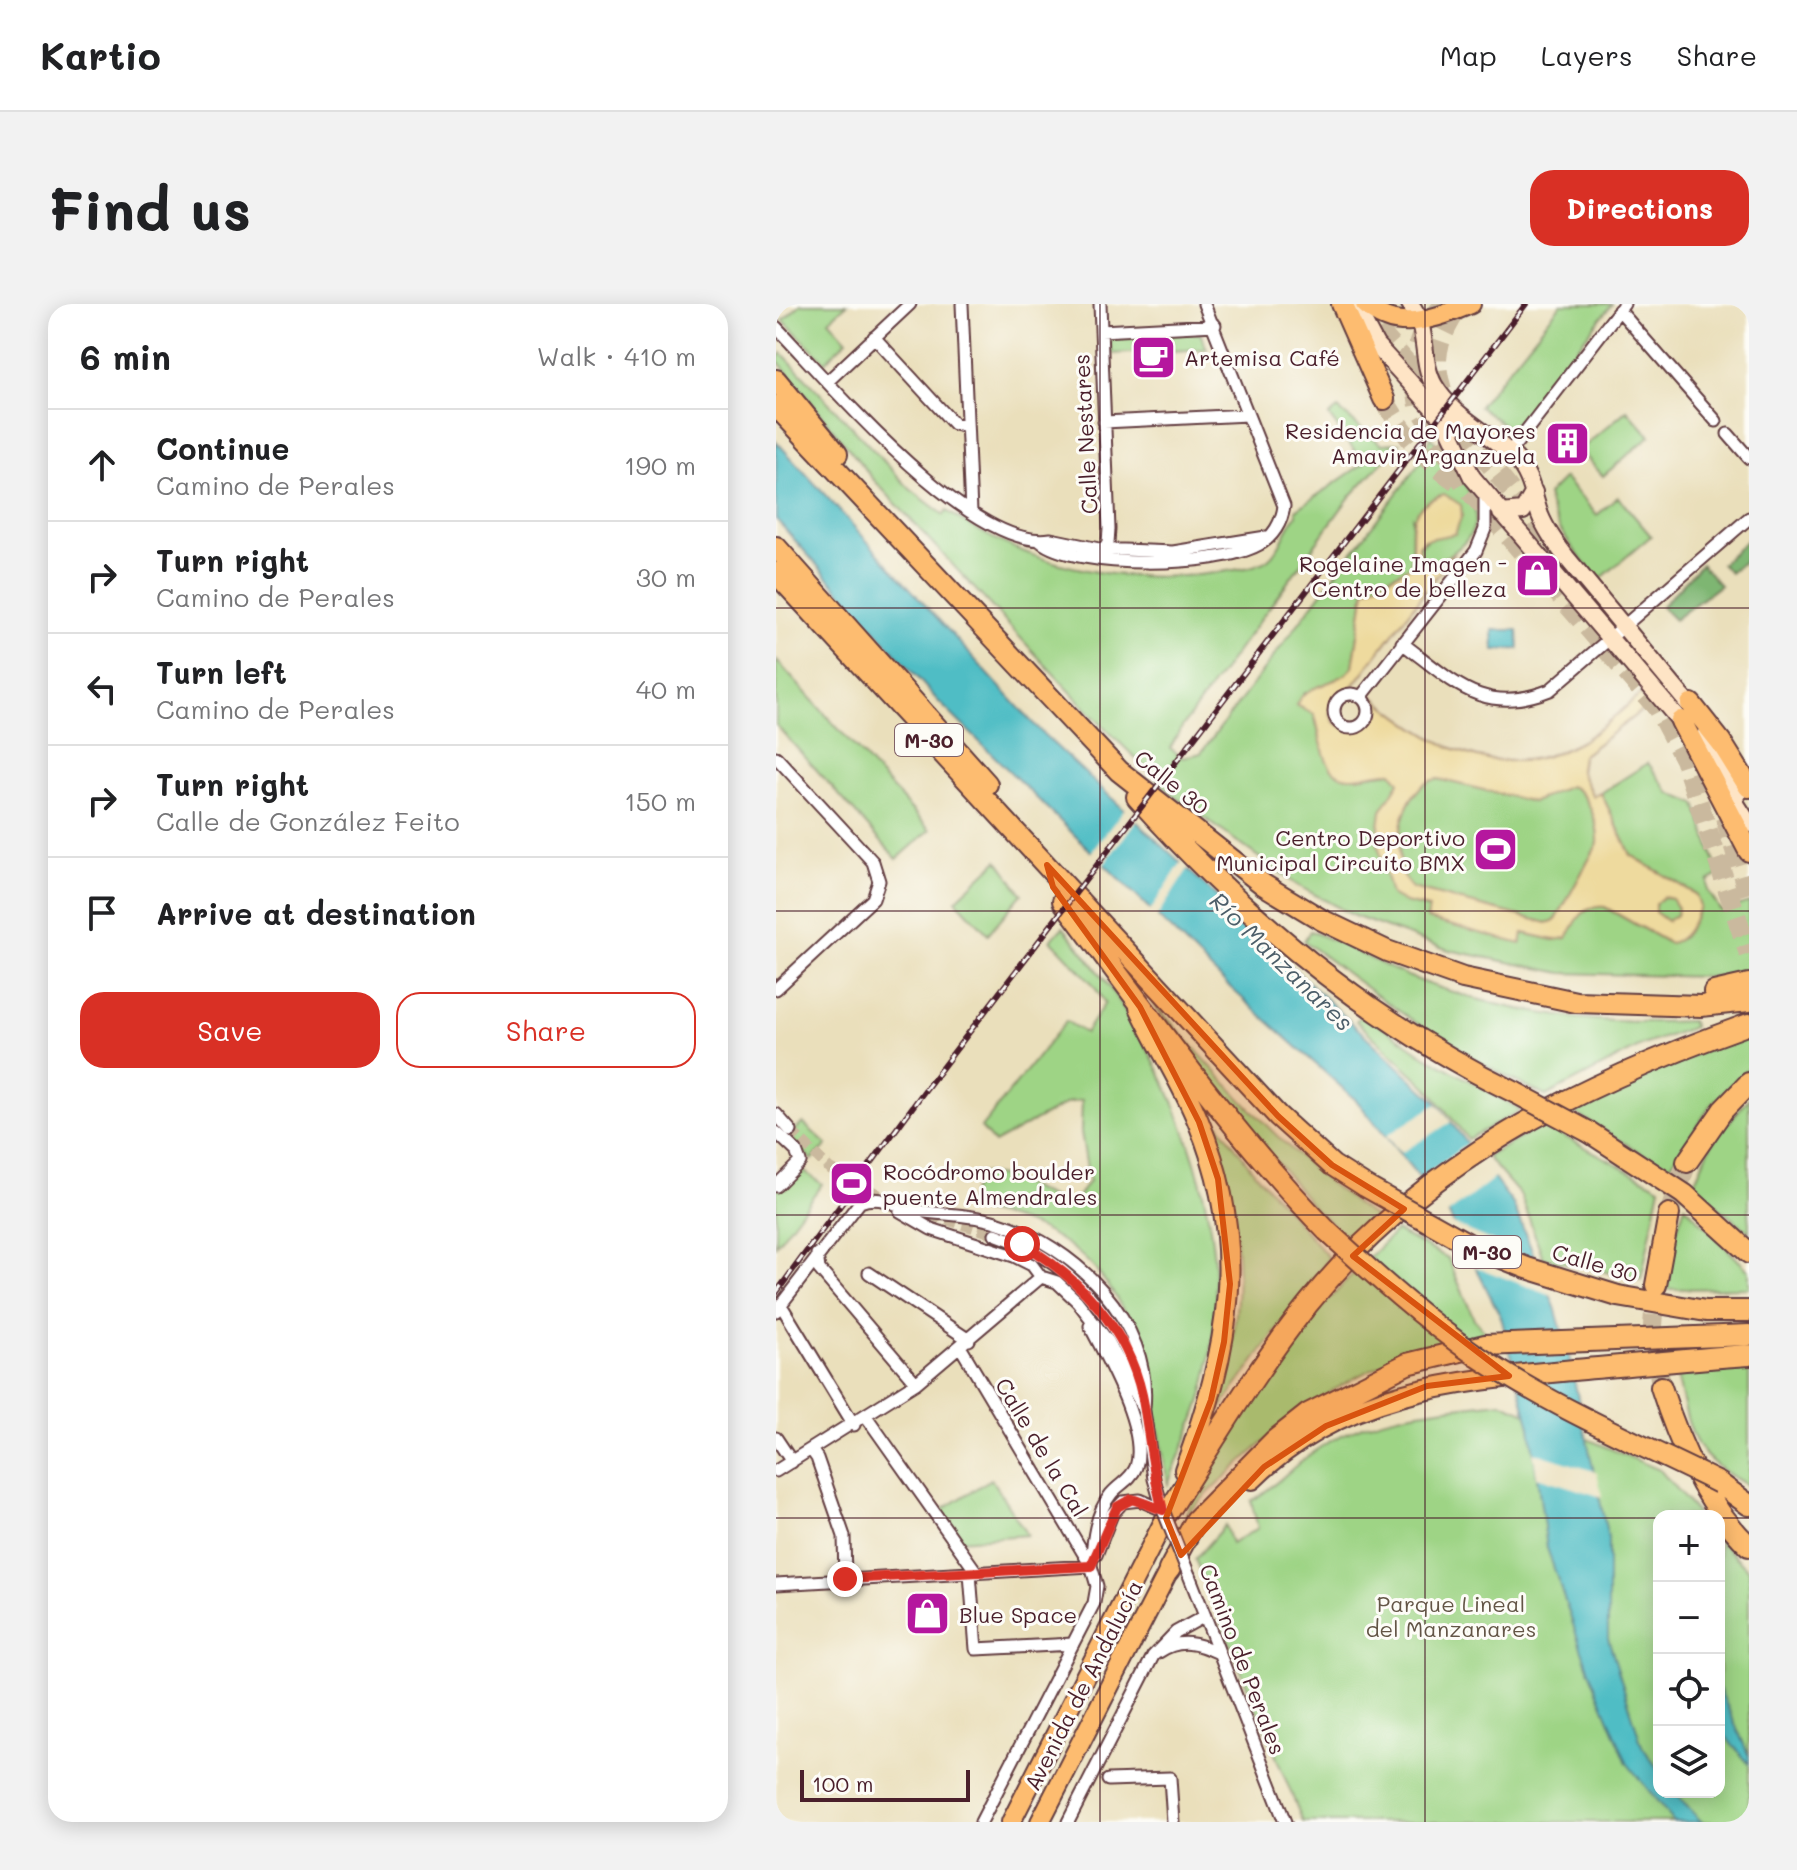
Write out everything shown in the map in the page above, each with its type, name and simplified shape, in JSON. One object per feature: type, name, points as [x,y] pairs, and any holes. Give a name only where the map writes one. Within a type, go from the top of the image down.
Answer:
[{"type":"highway","points":[[1342,304],[1384,399]]},
{"type":"highway","points":[[776,380],[865,486],[896,535]]},
{"type":"highway","name":"Calle 30","points":[[776,406],[1119,771],[1264,885],[1322,920],[1387,951],[1463,978],[1576,1002],[1686,1006],[1749,1001]]},
{"type":"highway","points":[[776,547],[1096,907],[1104,929]]},
{"type":"highway","name":"Calle 30","points":[[776,573],[1278,1116],[1332,1165],[1472,1246],[1527,1268],[1618,1296],[1675,1307]]},
{"type":"highway","points":[[776,582],[813,613]]},
{"type":"highway","points":[[1686,712],[1721,742],[1749,787]]},
{"type":"highway","points":[[1686,712],[1749,851]]},
{"type":"highway","points":[[1119,771],[1130,789],[1174,837],[1279,938],[1404,1031],[1470,1071],[1589,1132],[1684,1194],[1746,1249]]},
{"type":"highway","points":[[1047,865],[1053,887],[1140,1007],[1260,1156],[1327,1231],[1400,1297],[1494,1367],[1562,1406],[1749,1497]]},
{"type":"highway","points":[[1576,1002],[1610,995],[1718,992],[1749,984]]},
{"type":"highway","points":[[1140,1007],[1199,1122],[1218,1179],[1230,1284],[1224,1342],[1211,1400],[1166,1511]]},
{"type":"highway","points":[[1166,1511],[1237,1403],[1303,1311],[1344,1265],[1418,1197],[1486,1144],[1592,1085],[1749,1024]]},
{"type":"highway","points":[[1687,1162],[1723,1110],[1749,1083]]},
{"type":"highway","points":[[1656,1285],[1669,1214]]},
{"type":"highway","name":"M-30","points":[[1675,1307],[1749,1301]]},
{"type":"highway","points":[[1675,1307],[1749,1311]]},
{"type":"highway","points":[[1169,1570],[1196,1520],[1265,1449],[1308,1414],[1407,1364],[1485,1345],[1599,1338],[1749,1335]]},
{"type":"highway","points":[[1169,1570],[1207,1523],[1264,1467],[1295,1444],[1356,1410],[1427,1386],[1749,1355]]},
{"type":"highway","points":[[1661,1387],[1689,1461],[1709,1496],[1749,1546]]},
{"type":"highway","points":[[1719,1483],[1749,1505]]},
{"type":"main road","points":[[1354,304],[1376,345],[1398,366]]},
{"type":"main road","points":[[1410,304],[1421,322],[1425,358],[1436,387],[1455,409],[1522,467],[1542,518],[1559,548],[1624,625],[1686,712],[1749,812]]},
{"type":"main road","points":[[1374,307],[1395,321],[1421,322],[1471,304]]},
{"type":"main road","points":[[1374,307],[1374,323],[1381,342],[1446,422],[1462,461],[1501,513],[1611,638],[1686,712],[1749,824]]},
{"type":"main road","points":[[1462,461],[1471,443],[1489,437]]},
{"type":"main road","points":[[1501,513],[1523,511],[1531,503],[1534,492]]},
{"type":"main road","name":"Avenida de Andalucía","points":[[1011,1822],[1166,1511]]},
{"type":"main road","name":"Avenida de Andalucía","points":[[1040,1822],[1169,1570]]},
{"type":"main road","points":[[1050,1822],[1062,1795],[1066,1772]]},
{"type":"street","points":[[828,381],[910,304]]},
{"type":"street","points":[[962,304],[971,512]]},
{"type":"street","name":"Calle Nestares","points":[[1100,304],[1109,529],[1102,554]]},
{"type":"street","points":[[776,327],[921,476],[971,512],[1040,541],[1049,549],[1170,563],[1261,545],[1282,521],[1284,506],[1215,325],[1204,304]]},
{"type":"street","points":[[1509,453],[1622,307],[1716,421]]},
{"type":"street","points":[[1101,331],[1215,325]]},
{"type":"street","points":[[874,337],[954,424],[967,427]]},
{"type":"street","points":[[1104,422],[1248,415]]},
{"type":"street","points":[[1728,434],[1749,458]]},
{"type":"street","points":[[1361,697],[1482,540],[1486,516],[1485,492]]},
{"type":"street","points":[[1402,643],[1461,688],[1486,699],[1508,701],[1550,690],[1749,518]]},
{"type":"street","points":[[776,757],[873,862],[879,881],[873,899],[776,989]]},
{"type":"street","points":[[776,1114],[791,1131]]},
{"type":"street","points":[[776,1132],[800,1158],[798,1166],[776,1186]]},
{"type":"street","name":"Camino de Perales","points":[[817,1254],[854,1206],[873,1198],[916,1211],[957,1213],[1011,1227],[1044,1242],[1078,1266],[1121,1315],[1136,1351],[1145,1389],[1144,1408]]},
{"type":"street","name":"Camino de Perales","points":[[892,1203],[923,1225],[1014,1256],[1032,1265],[1041,1277],[1053,1279],[1077,1301],[1108,1341],[1144,1408]]},
{"type":"street","name":"Camino de Perales","points":[[995,1234],[1048,1260],[1079,1285],[1097,1306],[1128,1355],[1144,1408],[1151,1458],[1166,1511],[1285,1822]]},
{"type":"street","points":[[817,1254],[778,1309],[784,1310],[854,1425]]},
{"type":"street","points":[[817,1254],[819,1269],[916,1383]]},
{"type":"street","points":[[869,1273],[965,1344]]},
{"type":"street","points":[[776,1471],[854,1425],[916,1383],[1041,1277]]},
{"type":"street","name":"Camino de Perales","points":[[981,1822],[1094,1603],[1097,1586],[1091,1566],[1094,1533],[1104,1505],[1135,1469],[1136,1444],[1132,1418],[1117,1379],[1077,1301]]},
{"type":"street","name":"Calle de la Cal","points":[[965,1344],[1091,1566]]},
{"type":"street","points":[[866,1416],[974,1573],[976,1649],[1073,1644]]},
{"type":"street","points":[[776,1438],[792,1462]]},
{"type":"street","points":[[812,1451],[844,1536],[845,1579]]},
{"type":"street","points":[[776,1584],[1091,1566],[1112,1514],[1123,1502],[1140,1500],[1166,1511]]},
{"type":"street","points":[[1068,1822],[1153,1656],[1176,1632],[1205,1616]]},
{"type":"street","points":[[1153,1656],[1174,1644],[1191,1642],[1219,1653]]},
{"type":"street","points":[[1108,1780],[1170,1778],[1173,1822]]},
{"type":"highlighted area","points":[[1047,865],[1278,1116],[1332,1165],[1404,1209],[1353,1256],[1509,1376],[1427,1386],[1326,1426],[1264,1467],[1181,1555],[1166,1518],[1211,1400],[1224,1342],[1230,1284],[1218,1179],[1199,1122],[1140,1007],[1053,887]]},
{"type":"green space","points":[[801,304],[847,304],[829,320],[847,340],[825,362],[783,320]]},
{"type":"green space","points":[[1561,304],[1612,304],[1511,430],[1479,406]]},
{"type":"green space","points":[[1200,333],[1207,349],[1111,354],[1110,336]]},
{"type":"green space","points":[[782,353],[910,489],[944,515],[947,511],[1009,546],[1042,558],[1108,574],[1143,577],[1214,573],[1241,569],[1267,560],[1297,515],[1296,510],[1364,463],[1329,416],[1338,409],[1381,444],[1400,443],[1349,498],[1182,727],[1170,748],[1183,758],[1201,753],[1421,461],[1431,437],[1469,491],[1475,508],[1475,524],[1467,539],[1452,553],[1426,567],[1422,566],[1420,546],[1429,539],[1412,517],[1411,566],[1365,590],[1353,667],[1348,674],[1303,694],[1304,709],[1314,714],[1320,738],[1355,777],[1392,772],[1400,782],[1381,811],[1405,903],[1430,909],[1427,918],[1521,943],[1522,933],[1554,940],[1583,913],[1596,907],[1604,907],[1668,943],[1682,938],[1699,907],[1696,894],[1631,855],[1601,793],[1648,763],[1670,793],[1696,804],[1719,875],[1708,881],[1708,891],[1721,911],[1749,902],[1749,973],[1709,977],[1562,973],[1449,950],[1354,916],[1297,885],[1174,796],[1092,715],[874,480],[777,360]]},
{"type":"green space","points":[[1627,410],[1650,436],[1603,476],[1580,450]]},
{"type":"green space","points":[[1564,478],[1597,515],[1618,497],[1651,536],[1599,580],[1555,520],[1547,495]]},
{"type":"green space","points":[[1749,538],[1749,557],[1730,573],[1721,564]]},
{"type":"green space","points":[[1701,564],[1720,585],[1674,620],[1661,607]]},
{"type":"green space","points":[[776,660],[930,830],[897,859],[776,725]]},
{"type":"green space","name":"Centro Deportivo Municipal Circuito BMX","points":[[1438,779],[1533,802],[1569,786],[1582,794],[1597,827],[1598,843],[1556,920],[1547,923],[1412,888],[1404,876],[1400,861],[1401,826],[1414,794],[1425,784]]},
{"type":"green space","points":[[998,860],[1022,894],[988,934],[956,900]]},
{"type":"green space","points":[[1666,897],[1677,904],[1678,909],[1671,920],[1666,921],[1655,914],[1654,909],[1661,898]]},
{"type":"green space","points":[[1063,927],[1102,976],[1136,1029],[1166,1085],[1189,1144],[1206,1205],[1214,1267],[1214,1330],[1200,1405],[1168,1484],[1149,1381],[1126,1316],[1109,1286],[1087,1261],[1049,1233],[1014,1219],[966,1208],[979,1173],[1008,1177],[1071,1207],[1089,1181],[1081,1132],[1082,1100],[1067,1103],[994,1143],[981,1128],[1066,1021],[1085,1033],[1105,1003],[1092,983],[1051,940]]},
{"type":"green space","points":[[1310,931],[1410,977],[1513,1008],[1584,1019],[1691,1021],[1694,1027],[1643,1045],[1546,1096],[1450,1045],[1391,1006],[1304,941]]},
{"type":"green space","points":[[1148,997],[1284,1143],[1376,1218],[1353,1242],[1316,1210],[1232,1108]]},
{"type":"green space","points":[[1363,1013],[1424,1055],[1521,1110],[1468,1139],[1426,1086],[1356,1021]]},
{"type":"green space","points":[[1749,1035],[1749,1067],[1711,1105],[1668,1169],[1567,1108],[1662,1066]]},
{"type":"green space","points":[[1749,1098],[1749,1232],[1692,1187],[1713,1141]]},
{"type":"green space","points":[[1203,1103],[1255,1173],[1329,1258],[1215,1416],[1212,1414],[1234,1335],[1237,1258],[1226,1182]]},
{"type":"green space","points":[[803,1123],[827,1145],[812,1160],[788,1136]]},
{"type":"green space","points":[[1543,1125],[1660,1187],[1641,1280],[1543,1258],[1521,1196],[1487,1157]]},
{"type":"green space","points":[[799,1168],[822,1184],[776,1245],[776,1191]]},
{"type":"green space","points":[[1685,1206],[1749,1271],[1749,1288],[1667,1289],[1672,1244]]},
{"type":"green space","points":[[1396,1231],[1448,1258],[1474,1319],[1491,1338],[1453,1343],[1395,1359],[1328,1393],[1268,1439],[1185,1515],[1225,1436],[1276,1362],[1334,1294]]},
{"type":"green space","points":[[1749,1369],[1749,1486],[1715,1464],[1696,1442],[1677,1376]]},
{"type":"green space","name":"Parque Lineal del Manzanares","points":[[1501,1402],[1660,1470],[1694,1510],[1653,1510],[1653,1798],[1725,1798],[1725,1546],[1749,1570],[1749,1822],[1303,1822],[1195,1559],[1225,1525],[1231,1544],[1258,1528],[1251,1501],[1319,1448],[1340,1436],[1384,1419]]},
{"type":"green space","points":[[991,1479],[1027,1535],[958,1540],[939,1512]]},
{"type":"sand","points":[[1444,494],[1461,505],[1462,515],[1455,534],[1424,540],[1419,546],[1422,566],[1426,567],[1454,553],[1351,689],[1334,698],[1330,712],[1334,722],[1350,731],[1362,728],[1371,715],[1368,698],[1372,695],[1443,744],[1494,760],[1521,761],[1549,755],[1578,743],[1641,694],[1649,705],[1582,756],[1580,771],[1593,796],[1601,793],[1631,855],[1696,895],[1700,907],[1688,930],[1675,941],[1669,943],[1605,907],[1597,907],[1581,915],[1567,938],[1554,940],[1523,933],[1521,944],[1427,919],[1429,908],[1405,903],[1391,895],[1377,841],[1381,811],[1399,782],[1392,772],[1354,777],[1334,771],[1324,754],[1314,714],[1296,705],[1307,692],[1340,678],[1353,667],[1365,590],[1411,566],[1413,521],[1421,506]],"holes":[[[1438,779],[1533,802],[1569,786],[1582,794],[1597,827],[1598,843],[1556,920],[1547,923],[1412,888],[1404,876],[1400,861],[1401,826],[1414,794],[1425,784]],[[1663,897],[1672,899],[1678,908],[1676,915],[1667,921],[1655,912],[1655,904]]]},
{"type":"water","name":"Río Manzanares","points":[[776,441],[1040,731],[1434,1100],[1513,1204],[1555,1307],[1569,1356],[1608,1538],[1608,1638],[1642,1746],[1653,1762],[1653,1796],[1627,1763],[1589,1671],[1547,1548],[1530,1427],[1501,1317],[1448,1213],[1357,1101],[1222,980],[938,701],[776,519]]},
{"type":"water","points":[[1493,630],[1518,630],[1519,649],[1494,650]]},
{"type":"water","points":[[1725,1702],[1749,1756],[1749,1764],[1725,1736]]},
{"type":"water","points":[[1655,1798],[1679,1798],[1702,1822],[1674,1822]]},
{"type":"pier","points":[[1126,807],[1138,818],[1102,867],[1089,855]]},
{"type":"pier","points":[[1183,860],[1190,866],[1155,920],[1149,913]]},
{"type":"pier","points":[[1437,1104],[1451,1122],[1401,1153],[1386,1136]]},
{"type":"pier","points":[[1470,1141],[1497,1176],[1445,1216],[1418,1181]]},
{"type":"pier","points":[[1450,1223],[1541,1262],[1555,1297],[1473,1266]]},
{"type":"pier","points":[[1533,1452],[1597,1472],[1602,1497],[1537,1477]]},
{"type":"tunnel","points":[[1364,304],[1379,331],[1419,377]]},
{"type":"tunnel","points":[[1444,304],[1423,330],[1416,352],[1414,376],[1419,405],[1466,487],[1657,708],[1684,759],[1749,954]]},
{"type":"tunnel","points":[[1442,390],[1437,354],[1447,326],[1460,304]]},
{"type":"tunnel","points":[[1384,399],[1418,448],[1464,486]]},
{"type":"tunnel","points":[[1442,404],[1549,539]]},
{"type":"tunnel","points":[[1725,817],[1749,897]]},
{"type":"tunnel","points":[[791,1131],[829,1168],[888,1200]]},
{"type":"tunnel","points":[[1669,1214],[1687,1162]]},
{"type":"tunnel","points":[[931,1215],[995,1234]]},
{"type":"tunnel","points":[[1656,1285],[1653,1326],[1661,1387]]},
{"type":"railway","points":[[776,1293],[925,1090],[1526,304]]},
{"type":"place","name":"Artemisa Café","points":[[1153,357]]},
{"type":"place","name":"Residencia de Mayores Amavir Arganzuela","points":[[1567,443]]},
{"type":"place","name":"Rogelaine Imagen - Centro de belleza","points":[[1538,576]]},
{"type":"place","name":"Centro Deportivo Municipal Circuito BMX","points":[[1496,850]]},
{"type":"place","name":"Rocódromo boulder puente Almendrales","points":[[852,1184]]},
{"type":"place","name":"Blue Space","points":[[928,1614]]},
{"type":"route","points":[[845,1579],[1091,1566],[1112,1514],[1123,1502],[1140,1500],[1163,1510],[1154,1479],[1137,1378],[1110,1322],[1061,1269],[1022,1244]]}]
